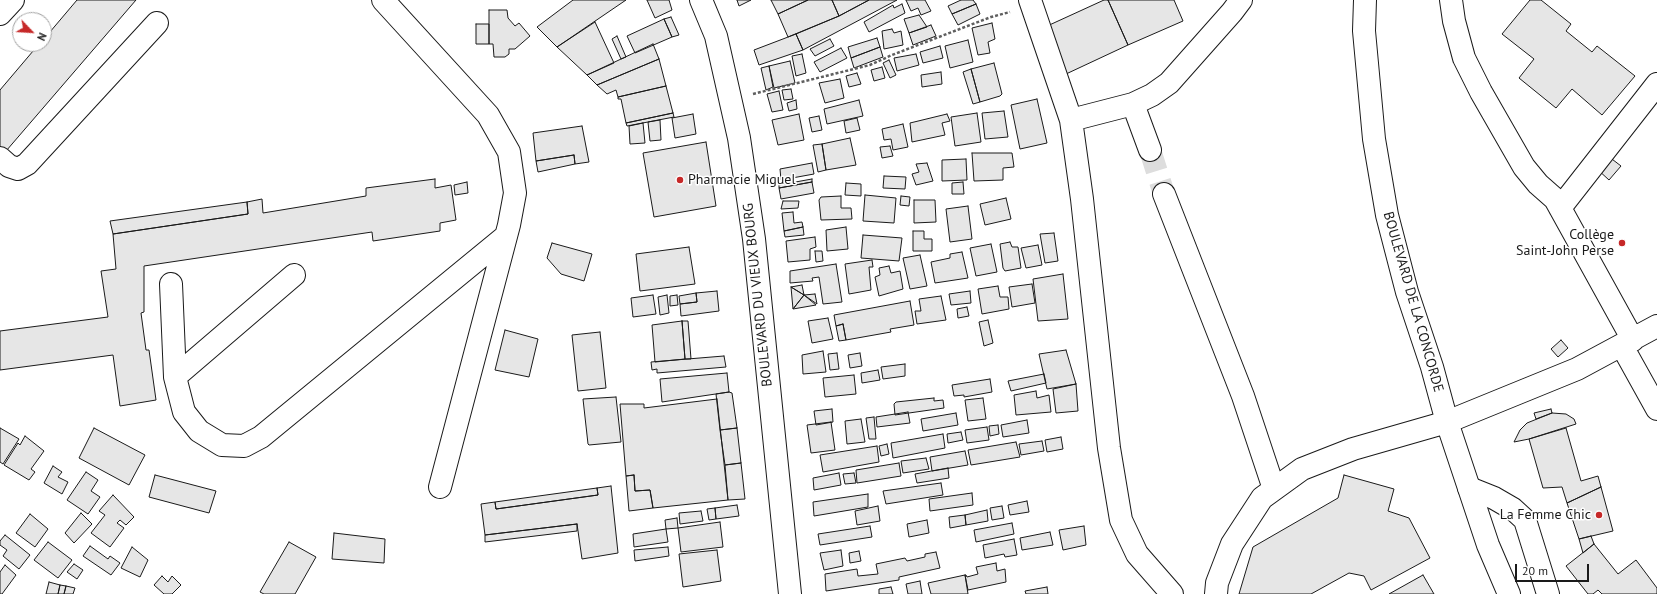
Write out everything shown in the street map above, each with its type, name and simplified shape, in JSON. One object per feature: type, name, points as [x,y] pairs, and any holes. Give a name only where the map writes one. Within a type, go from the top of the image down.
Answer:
[{"type":"main road","points":[[0,14],[13,0]]},
{"type":"main road","points":[[383,0],[488,115],[509,152],[515,193],[506,236],[440,487]]},
{"type":"main road","name":"BOULEVARD DU VIEUX BOURG","points":[[701,0],[716,36],[739,138],[754,239],[790,594]]},
{"type":"main road","points":[[1071,120],[1133,104],[1152,95],[1169,83],[1241,0]]},
{"type":"main road","name":"BOULEVARD DE LA CONCORDE","points":[[1365,0],[1364,31],[1374,139],[1387,215],[1407,292],[1432,367],[1447,422],[1488,545],[1509,594]]},
{"type":"main road","points":[[1452,0],[1454,21],[1464,58],[1481,92],[1524,167],[1538,184],[1554,199],[1560,208],[1627,343],[1657,409]]},
{"type":"main road","points":[[1031,4],[1071,120],[1082,199],[1109,448],[1121,520],[1137,554],[1172,594]]},
{"type":"main road","points":[[0,158],[9,166],[18,169],[27,164],[157,23]]},
{"type":"main road","points":[[1560,208],[1657,84]]},
{"type":"main road","points":[[1133,104],[1150,150]]},
{"type":"main road","points":[[1164,194],[1243,396],[1274,489]]},
{"type":"main road","points":[[172,284],[175,377],[184,412],[199,431],[222,445],[244,446],[261,437],[506,236]]},
{"type":"main road","points":[[175,377],[294,275]]},
{"type":"main road","points":[[1216,594],[1217,583],[1232,544],[1262,498],[1302,469],[1353,449],[1447,422],[1577,369],[1657,326]]},
{"type":"main road","points":[[1469,488],[1494,498],[1513,509],[1525,520],[1548,594]]},
{"type":"path","points":[[730,100],[870,66],[892,55],[991,17],[1031,4]]},
{"type":"building","points":[[77,0],[136,0],[0,158],[0,90],[32,52],[52,52],[52,30]]},
{"type":"building","points":[[573,0],[626,0],[557,47],[537,27]]},
{"type":"building","points":[[647,0],[669,0],[672,10],[655,18]]},
{"type":"building","points":[[737,0],[751,0],[739,6]]},
{"type":"building","points":[[771,0],[808,0],[778,14]]},
{"type":"building","points":[[808,0],[832,0],[839,16],[788,37],[778,14]]},
{"type":"building","points":[[832,0],[869,0],[839,16]]},
{"type":"building","points":[[869,0],[897,0],[803,50],[796,34],[839,16]]},
{"type":"building","points":[[906,0],[925,0],[931,11],[921,15],[918,8],[911,11]]},
{"type":"building","points":[[961,0],[973,0],[976,4],[952,14],[948,6]]},
{"type":"building","points":[[1104,0],[1108,0],[1128,45],[1066,74],[1045,27]]},
{"type":"building","points":[[1108,0],[1174,0],[1183,21],[1128,45]]},
{"type":"building","points":[[1530,0],[1541,0],[1571,24],[1566,31],[1592,52],[1597,46],[1635,76],[1602,115],[1572,89],[1556,108],[1519,78],[1534,59],[1502,34]]},
{"type":"building","points":[[902,4],[905,13],[869,32],[864,22],[893,5],[894,8]]},
{"type":"building","points":[[976,4],[980,14],[958,25],[952,14]]},
{"type":"building","points":[[489,10],[507,10],[508,18],[515,26],[519,23],[530,36],[515,49],[509,49],[509,54],[505,57],[494,57],[493,44],[489,44]]},
{"type":"building","points":[[919,15],[927,27],[909,33],[904,19]]},
{"type":"building","points":[[671,17],[679,35],[672,37],[664,19]]},
{"type":"building","points":[[664,19],[672,37],[635,53],[627,36]]},
{"type":"building","points":[[595,22],[614,63],[587,75],[557,47]]},
{"type":"building","points":[[992,23],[995,39],[988,42],[990,53],[978,55],[972,28]]},
{"type":"building","points":[[476,24],[489,24],[489,44],[476,44]]},
{"type":"building","points":[[931,25],[936,36],[913,45],[909,33]]},
{"type":"building","points":[[892,29],[894,33],[901,31],[903,45],[884,49],[882,31]]},
{"type":"building","points":[[796,34],[803,50],[759,65],[754,50]]},
{"type":"building","points":[[617,36],[626,57],[621,59],[612,39]]},
{"type":"building","points":[[877,38],[880,47],[851,58],[848,47]]},
{"type":"building","points":[[830,39],[834,46],[815,56],[810,49]]},
{"type":"building","points":[[968,40],[973,62],[950,68],[945,46]]},
{"type":"building","points":[[653,44],[659,59],[597,85],[587,75]]},
{"type":"building","points":[[940,46],[943,58],[923,63],[920,52]]},
{"type":"building","points":[[880,47],[883,57],[854,68],[851,58]]},
{"type":"building","points":[[841,48],[847,58],[820,72],[814,62]]},
{"type":"building","points":[[802,54],[806,73],[796,76],[792,56]]},
{"type":"building","points":[[916,54],[919,65],[897,71],[894,58]]},
{"type":"building","points":[[659,59],[666,86],[618,97],[616,90],[607,94],[597,85]]},
{"type":"building","points":[[889,60],[896,75],[890,78],[883,63]]},
{"type":"building","points":[[790,61],[795,83],[774,88],[769,66]]},
{"type":"building","points":[[994,63],[1002,94],[980,102],[971,69]]},
{"type":"building","points":[[769,66],[773,87],[766,90],[761,68]]},
{"type":"building","points":[[882,67],[885,78],[874,81],[871,70]]},
{"type":"building","points":[[971,69],[980,102],[973,104],[963,72]]},
{"type":"building","points":[[941,72],[942,84],[922,87],[921,75]]},
{"type":"building","points":[[857,73],[861,84],[849,87],[846,76]]},
{"type":"building","points":[[840,79],[844,98],[825,103],[819,83]]},
{"type":"building","points":[[666,86],[673,113],[626,123],[621,99],[618,99],[618,97]]},
{"type":"building","points":[[791,89],[793,99],[784,100],[782,90]]},
{"type":"building","points":[[779,91],[783,110],[772,112],[767,94]]},
{"type":"building","points":[[1037,99],[1047,143],[1020,149],[1011,105]]},
{"type":"building","points":[[796,100],[797,109],[789,111],[787,103]]},
{"type":"building","points":[[859,100],[863,116],[827,124],[824,109]]},
{"type":"building","points":[[1004,111],[1008,137],[985,139],[982,113]]},
{"type":"building","points":[[673,113],[674,117],[627,126],[626,123]]},
{"type":"building","points":[[977,113],[981,142],[955,146],[951,117]]},
{"type":"building","points":[[693,114],[696,134],[675,138],[672,118]]},
{"type":"building","points":[[799,114],[804,140],[778,145],[772,120]]},
{"type":"building","points":[[947,114],[950,121],[942,123],[945,135],[912,142],[910,123]]},
{"type":"building","points":[[819,116],[822,130],[812,132],[809,118]]},
{"type":"building","points":[[857,118],[860,130],[846,133],[844,121]]},
{"type":"building","points":[[660,120],[661,140],[650,141],[648,122]]},
{"type":"building","points":[[643,123],[645,143],[630,144],[629,126]]},
{"type":"building","points":[[903,124],[908,147],[893,150],[891,139],[884,140],[882,129]]},
{"type":"building","points":[[582,126],[589,162],[575,164],[574,155],[536,161],[533,133]]},
{"type":"building","points":[[850,138],[856,165],[826,170],[822,144]]},
{"type":"building","name":"Pharmacie Miguel","points":[[706,142],[716,206],[654,217],[643,153]]},
{"type":"building","points":[[822,144],[826,170],[818,172],[813,145]]},
{"type":"building","points":[[890,146],[893,156],[882,158],[880,147]]},
{"type":"building","points":[[972,153],[1012,153],[1014,167],[1003,168],[1003,180],[974,181]]},
{"type":"building","points":[[574,155],[575,164],[538,172],[536,161]]},
{"type":"building","points":[[1608,156],[1621,166],[1609,180],[1597,169]]},
{"type":"building","points":[[966,159],[967,180],[942,181],[942,160]]},
{"type":"building","points":[[812,163],[814,174],[781,180],[780,169]]},
{"type":"building","points":[[927,163],[933,181],[916,185],[912,174],[919,172],[916,164]]},
{"type":"building","points":[[884,176],[906,177],[905,189],[883,188]]},
{"type":"building","points":[[435,179],[435,188],[451,185],[456,220],[440,223],[440,231],[373,241],[372,232],[144,266],[144,312],[141,313],[146,350],[149,350],[156,400],[120,406],[113,355],[0,370],[0,331],[108,317],[101,271],[116,269],[113,234],[248,214],[247,202],[262,199],[263,213],[366,196],[366,188]]},
{"type":"building","points":[[812,179],[812,182],[779,188],[779,185]]},
{"type":"building","points":[[467,182],[468,193],[455,195],[454,185]]},
{"type":"building","points":[[812,182],[814,193],[781,199],[779,188]]},
{"type":"building","points":[[963,182],[964,194],[952,194],[952,183]]},
{"type":"building","points":[[846,183],[861,184],[861,196],[845,195]]},
{"type":"building","points":[[865,195],[896,198],[894,223],[863,221]]},
{"type":"building","points":[[841,196],[841,208],[851,208],[852,219],[821,220],[819,200],[821,197]]},
{"type":"building","points":[[901,196],[910,197],[909,206],[900,205]]},
{"type":"building","points":[[1006,198],[1011,219],[985,225],[980,204]]},
{"type":"building","points":[[914,200],[935,200],[936,222],[914,223]]},
{"type":"building","points":[[783,201],[799,201],[798,208],[781,209]]},
{"type":"building","points":[[247,202],[248,214],[113,234],[110,221]]},
{"type":"building","points":[[968,206],[972,239],[950,242],[946,209]]},
{"type":"building","points":[[793,212],[794,223],[802,222],[803,227],[784,231],[782,213]]},
{"type":"building","points":[[803,227],[804,235],[785,237],[784,231]]},
{"type":"building","points":[[846,227],[848,249],[827,251],[826,230]]},
{"type":"building","points":[[913,231],[924,231],[924,239],[932,239],[932,251],[913,251]]},
{"type":"building","points":[[1054,233],[1058,261],[1045,263],[1040,234]]},
{"type":"building","points":[[863,235],[902,238],[899,261],[861,258]]},
{"type":"building","points":[[815,237],[816,247],[810,249],[810,260],[788,262],[786,241]]},
{"type":"building","points":[[1010,242],[1012,247],[1018,247],[1021,268],[1005,271],[1003,268],[1000,244]]},
{"type":"building","points":[[552,243],[592,254],[584,281],[561,274],[547,258]]},
{"type":"building","points":[[991,244],[997,272],[976,276],[970,248]]},
{"type":"building","points":[[1038,245],[1042,265],[1026,268],[1021,248]]},
{"type":"building","points":[[689,247],[695,284],[640,291],[636,254]]},
{"type":"building","points":[[815,251],[822,251],[823,261],[816,262]]},
{"type":"building","points":[[962,252],[968,278],[935,283],[931,262],[950,258],[950,254]]},
{"type":"building","points":[[920,255],[927,286],[910,289],[903,258]]},
{"type":"building","points":[[872,260],[873,267],[869,267],[871,290],[849,294],[845,264]]},
{"type":"building","points":[[836,264],[842,302],[823,304],[819,277],[812,278],[813,281],[790,283],[790,271]]},
{"type":"building","points":[[889,266],[891,273],[900,271],[903,289],[879,296],[875,277],[880,275],[879,268]]},
{"type":"building","points":[[1063,274],[1068,319],[1038,321],[1033,279]]},
{"type":"building","points":[[1032,284],[1035,303],[1012,307],[1009,287]]},
{"type":"building","points":[[802,285],[804,295],[791,287]]},
{"type":"building","points":[[998,286],[1000,297],[1008,297],[1009,309],[982,314],[978,289]]},
{"type":"building","points":[[791,287],[804,295],[793,309]]},
{"type":"building","points":[[717,291],[719,311],[681,316],[680,304],[697,302],[696,293]]},
{"type":"building","points":[[970,291],[971,303],[951,305],[949,294]]},
{"type":"building","points":[[696,293],[697,302],[680,304],[679,296]]},
{"type":"building","points":[[815,294],[817,304],[804,295]]},
{"type":"building","points":[[653,295],[656,314],[633,317],[631,298]]},
{"type":"building","points":[[667,295],[669,313],[660,315],[658,297]]},
{"type":"building","points":[[677,295],[678,305],[670,306],[670,296]]},
{"type":"building","points":[[804,295],[816,305],[793,309]]},
{"type":"building","points":[[941,296],[946,320],[917,324],[915,311],[921,311],[919,299]]},
{"type":"building","points":[[910,301],[914,325],[890,329],[891,332],[846,340],[843,324],[836,326],[834,315]]},
{"type":"building","points":[[967,307],[969,316],[958,318],[957,309]]},
{"type":"building","points":[[828,318],[833,339],[812,343],[808,321]]},
{"type":"building","points":[[988,320],[993,343],[984,346],[979,322]]},
{"type":"building","points":[[682,321],[688,321],[691,359],[685,359]]},
{"type":"building","points":[[682,321],[685,359],[655,362],[652,325]]},
{"type":"building","points":[[843,324],[846,340],[839,341],[836,326]]},
{"type":"building","points":[[505,330],[538,339],[529,377],[495,370]]},
{"type":"building","points":[[600,332],[606,388],[578,391],[572,335]]},
{"type":"building","points":[[1561,340],[1568,348],[1558,357],[1551,349]]},
{"type":"building","points":[[1066,350],[1076,384],[1047,389],[1039,354]]},
{"type":"building","points":[[823,351],[826,372],[803,374],[802,355]]},
{"type":"building","points":[[837,353],[839,369],[830,370],[828,354]]},
{"type":"building","points":[[860,353],[862,366],[850,368],[848,355]]},
{"type":"building","points":[[724,356],[726,367],[657,373],[657,369],[652,370],[651,362]]},
{"type":"building","points":[[905,364],[905,376],[883,379],[881,367]]},
{"type":"building","points":[[878,370],[880,380],[862,383],[861,373]]},
{"type":"building","points":[[727,373],[729,392],[662,402],[660,379]]},
{"type":"building","points":[[1044,374],[1046,383],[1011,391],[1008,381]]},
{"type":"building","points":[[854,375],[856,394],[825,397],[823,378]]},
{"type":"building","points":[[990,379],[992,392],[964,397],[964,395],[954,396],[952,385]]},
{"type":"building","points":[[1076,384],[1078,411],[1056,413],[1053,389]]},
{"type":"building","points":[[1036,391],[1037,398],[1049,395],[1051,412],[1016,415],[1014,395]]},
{"type":"building","points":[[732,393],[737,428],[720,430],[716,394]]},
{"type":"building","points":[[616,397],[621,442],[589,445],[583,399]]},
{"type":"building","points":[[934,398],[934,401],[943,400],[944,408],[895,415],[894,404],[896,402]]},
{"type":"building","points":[[983,398],[986,419],[968,421],[965,400]]},
{"type":"building","points":[[717,399],[728,500],[653,508],[650,490],[635,491],[634,475],[626,476],[620,404],[644,404],[644,408]]},
{"type":"building","points":[[832,409],[833,422],[816,425],[814,411]]},
{"type":"building","points":[[1551,409],[1552,413],[1536,419],[1534,413]]},
{"type":"building","points":[[908,412],[910,423],[877,427],[876,417]]},
{"type":"building","points":[[956,413],[958,425],[923,431],[921,419]]},
{"type":"building","points":[[1552,413],[1566,414],[1574,419],[1576,424],[1529,439],[1514,442],[1520,430],[1527,423]]},
{"type":"building","points":[[874,417],[876,439],[869,439],[866,418]]},
{"type":"building","points":[[861,419],[865,442],[847,444],[845,421]]},
{"type":"building","points":[[1027,420],[1029,433],[1003,437],[1001,425]]},
{"type":"building","points":[[831,422],[835,450],[811,453],[807,425]]},
{"type":"building","points":[[998,425],[999,434],[990,436],[989,426]]},
{"type":"building","points":[[987,427],[989,440],[967,443],[965,430]]},
{"type":"building","points":[[0,428],[19,439],[3,464],[0,462]]},
{"type":"building","points":[[94,428],[145,455],[129,485],[79,458]]},
{"type":"building","points":[[737,428],[741,463],[725,465],[720,430]]},
{"type":"building","points":[[1566,428],[1581,481],[1598,476],[1601,487],[1567,503],[1562,487],[1543,488],[1529,439]]},
{"type":"building","points":[[961,432],[963,440],[948,443],[947,434]]},
{"type":"building","points":[[943,434],[945,448],[893,458],[891,443]]},
{"type":"building","points":[[25,436],[44,451],[31,469],[35,472],[29,480],[4,465],[18,443],[20,445]]},
{"type":"building","points":[[1061,437],[1063,449],[1047,452],[1045,440]]},
{"type":"building","points":[[1042,441],[1044,451],[1021,455],[1019,444]]},
{"type":"building","points":[[1016,442],[1020,457],[971,465],[968,450]]},
{"type":"building","points":[[887,444],[889,454],[881,456],[879,446]]},
{"type":"building","points":[[877,446],[879,462],[823,472],[820,455]]},
{"type":"building","points":[[965,451],[968,465],[932,471],[930,457]]},
{"type":"building","points":[[926,458],[929,469],[903,473],[901,461]]},
{"type":"building","points":[[741,463],[745,499],[728,500],[725,465]]},
{"type":"building","points":[[899,463],[901,476],[857,483],[856,470]]},
{"type":"building","points":[[53,466],[62,472],[58,477],[68,482],[62,494],[44,483]]},
{"type":"building","points":[[948,468],[949,478],[917,483],[915,474]]},
{"type":"building","points":[[86,472],[98,480],[91,491],[100,497],[88,514],[67,500]]},
{"type":"building","points":[[839,473],[841,485],[814,490],[813,478]]},
{"type":"building","points":[[854,473],[856,483],[845,484],[843,474]]},
{"type":"building","points":[[155,475],[216,491],[209,513],[149,497]]},
{"type":"building","points":[[634,475],[635,491],[650,490],[653,508],[629,511],[626,476]]},
{"type":"building","points":[[1344,475],[1394,489],[1388,511],[1409,518],[1430,558],[1371,590],[1364,576],[1349,573],[1311,594],[1239,594],[1253,547],[1338,498]]},
{"type":"building","points":[[941,483],[943,495],[886,504],[883,491]]},
{"type":"building","points":[[611,486],[618,553],[582,559],[577,524],[485,535],[481,504],[495,502],[496,509],[598,495],[597,488]]},
{"type":"building","points":[[1601,487],[1613,531],[1579,539],[1567,503]]},
{"type":"building","points":[[597,488],[598,495],[496,509],[495,502]]},
{"type":"building","points":[[972,493],[973,505],[930,511],[929,499]]},
{"type":"building","points":[[868,494],[868,507],[814,516],[813,502]]},
{"type":"building","points":[[113,495],[134,517],[126,525],[120,520],[117,523],[124,528],[110,547],[91,533],[105,515],[99,511]]},
{"type":"building","points":[[1027,501],[1029,512],[1010,515],[1008,505]]},
{"type":"building","points":[[737,505],[739,516],[716,519],[715,508]]},
{"type":"building","points":[[878,506],[880,521],[857,525],[855,511]]},
{"type":"building","points":[[1002,506],[1004,518],[992,520],[990,508]]},
{"type":"building","points":[[715,508],[716,519],[709,520],[707,509]]},
{"type":"building","points":[[987,510],[988,521],[966,525],[965,515]]},
{"type":"building","points":[[701,511],[703,521],[680,524],[679,513]]},
{"type":"building","points":[[81,513],[92,524],[74,543],[65,533]]},
{"type":"building","points":[[30,514],[48,529],[35,547],[16,533]]},
{"type":"building","points":[[965,515],[966,525],[950,528],[949,517]]},
{"type":"building","points":[[677,518],[678,528],[666,529],[665,520]]},
{"type":"building","points":[[927,520],[929,533],[909,537],[907,524]]},
{"type":"building","points":[[720,522],[723,547],[681,552],[678,528]]},
{"type":"building","points":[[1012,523],[1014,534],[976,542],[974,530]]},
{"type":"building","points":[[577,524],[577,531],[485,542],[485,535]]},
{"type":"building","points":[[870,526],[872,537],[820,545],[818,534]]},
{"type":"building","points":[[1084,526],[1086,545],[1063,550],[1059,530]]},
{"type":"building","points":[[666,529],[668,542],[634,547],[633,534]]},
{"type":"building","points":[[1050,532],[1053,545],[1022,550],[1020,538]]},
{"type":"building","points":[[334,533],[385,539],[384,563],[332,559]]},
{"type":"building","points":[[5,535],[30,555],[19,569],[3,556],[7,550],[0,545],[0,541]]},
{"type":"building","points":[[1591,536],[1594,544],[1583,553],[1579,539]]},
{"type":"building","points":[[1014,539],[1017,555],[1005,557],[1004,554],[985,558],[983,545]]},
{"type":"building","points":[[48,542],[72,560],[58,578],[34,560]]},
{"type":"building","points":[[289,542],[316,557],[295,594],[264,594],[260,592]]},
{"type":"building","points":[[1594,544],[1618,574],[1636,560],[1657,588],[1657,594],[1602,594],[1598,590],[1593,594],[1588,594],[1566,566]]},
{"type":"building","points":[[90,546],[108,559],[110,556],[120,563],[111,575],[83,556]]},
{"type":"building","points":[[132,547],[148,560],[140,577],[121,568]]},
{"type":"building","points":[[668,547],[669,556],[635,561],[634,550]]},
{"type":"building","points":[[717,550],[721,581],[683,587],[679,554]]},
{"type":"building","points":[[841,550],[843,566],[824,570],[820,553]]},
{"type":"building","points":[[859,551],[861,561],[850,563],[849,553]]},
{"type":"building","points":[[936,552],[940,568],[899,577],[899,580],[826,591],[825,574],[857,569],[858,576],[878,574],[876,564],[905,558],[907,561],[925,557],[925,554]]},
{"type":"building","points":[[996,563],[997,571],[1005,569],[1006,582],[968,590],[965,575],[967,577],[978,574],[976,567]]},
{"type":"building","points":[[74,564],[83,570],[77,579],[67,572]]},
{"type":"building","points":[[5,565],[16,575],[2,594],[0,594],[0,572]]},
{"type":"building","points":[[965,575],[968,594],[931,594],[928,583]]},
{"type":"building","points":[[1423,575],[1434,594],[1389,594]]},
{"type":"building","points":[[162,576],[168,582],[172,576],[181,585],[172,594],[164,594],[154,585]]},
{"type":"building","points":[[920,581],[922,594],[908,594],[906,584]]},
{"type":"building","points":[[49,582],[60,585],[58,594],[46,594]]},
{"type":"building","points":[[60,585],[66,586],[64,594],[58,594]]},
{"type":"building","points":[[66,586],[75,588],[73,594],[64,594]]},
{"type":"building","points":[[891,587],[893,594],[879,594],[879,589]]},
{"type":"building","points":[[1047,587],[1048,594],[1026,594],[1025,591]]},
{"type":"tunnel","points":[[1150,150],[1164,194]]},
{"type":"place","name":"Pharmacie Miguel","points":[[680,180]]},
{"type":"place","name":"Collège Saint-John Perse","points":[[1622,243]]},
{"type":"place","name":"La Femme Chic","points":[[1599,515]]}]
